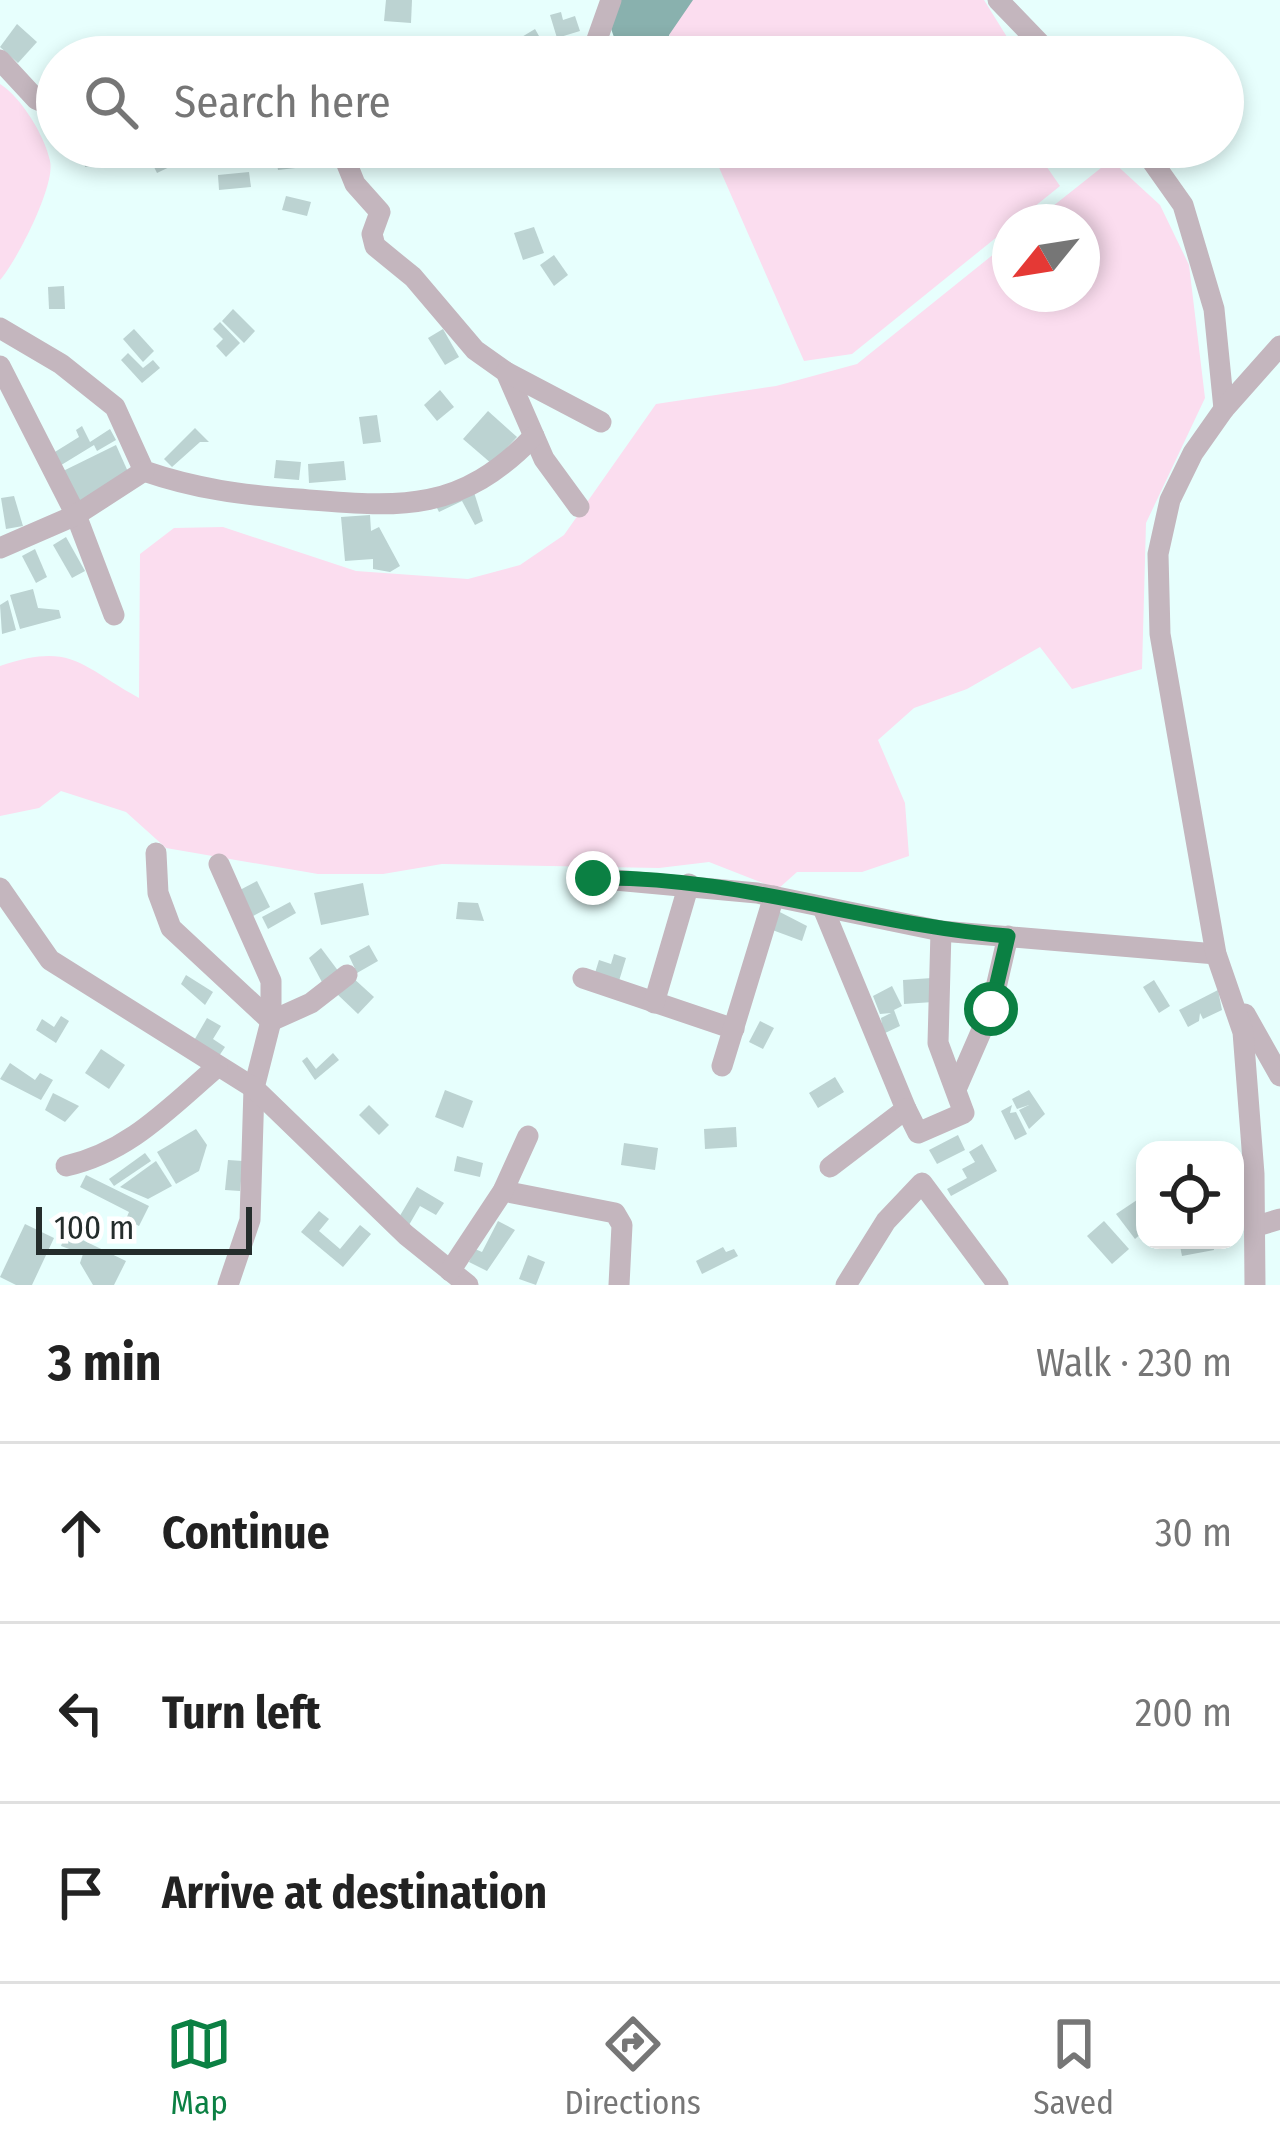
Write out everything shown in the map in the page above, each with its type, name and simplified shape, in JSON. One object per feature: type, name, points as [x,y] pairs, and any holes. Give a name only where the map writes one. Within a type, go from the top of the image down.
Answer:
[{"type":"street","points":[[598,36],[611,0]]},
{"type":"street","points":[[998,0],[1033,36]]},
{"type":"street","points":[[0,61],[36,99]]},
{"type":"street","points":[[349,168],[355,184],[380,212],[372,234],[375,246],[413,277],[475,350],[506,372],[601,422]]},
{"type":"street","points":[[1157,168],[1183,205],[1214,309],[1224,409]]},
{"type":"street","points":[[0,328],[45,353],[115,407],[144,470],[234,496],[353,507],[429,503],[463,491],[509,463],[534,436]]},
{"type":"street","points":[[1256,1285],[1257,1226],[1243,1032],[1219,964],[1160,634],[1158,554],[1170,500],[1224,409],[1280,346]]},
{"type":"street","points":[[0,366],[76,515],[114,615]]},
{"type":"street","points":[[506,372],[534,436],[579,507]]},
{"type":"street","points":[[0,548],[76,515],[144,470]]},
{"type":"street","points":[[156,853],[158,892],[171,928],[271,1021]]},
{"type":"street","points":[[219,864],[271,981],[271,1021],[254,1088],[250,1220],[228,1285]]},
{"type":"street","points":[[593,878],[689,884],[774,896],[941,931],[1219,964]]},
{"type":"street","points":[[654,1003],[689,884]]},
{"type":"street","points":[[0,889],[50,959],[254,1088],[459,1278],[528,1136]]},
{"type":"street","points":[[722,1066],[774,896]]},
{"type":"street","points":[[823,908],[918,1133],[961,1117],[965,1109],[938,1043],[941,931]]},
{"type":"street","points":[[957,1088],[991,1009],[1008,936]]},
{"type":"street","points":[[1219,964],[1273,1050],[1280,1076]]},
{"type":"street","points":[[271,1021],[311,1003],[347,975]]},
{"type":"street","points":[[584,978],[734,1029]]},
{"type":"street","points":[[66,1166],[103,1158],[129,1143],[217,1067]]},
{"type":"street","points":[[830,1167],[906,1109]]},
{"type":"street","points":[[846,1285],[886,1222],[922,1184],[998,1285]]},
{"type":"street","points":[[503,1190],[616,1213],[622,1225],[620,1285]]},
{"type":"street","points":[[1257,1226],[1280,1219]]},
{"type":"shaded area","points":[[680,0],[984,0],[1006,36],[670,36]]},
{"type":"shaded area","points":[[0,84],[36,126],[36,168],[50,168],[50,172],[33,223],[0,280]]},
{"type":"shaded area","points":[[719,168],[1048,168],[1060,186],[1038,204],[992,204],[992,241],[852,354],[804,361]]},
{"type":"shaded area","points":[[1101,168],[1120,168],[1160,205],[1189,265],[1205,398],[1146,523],[1142,669],[1072,689],[1040,647],[967,689],[914,708],[878,740],[905,803],[909,856],[862,872],[797,872],[778,889],[709,862],[659,868],[442,864],[383,874],[318,874],[166,848],[126,812],[61,791],[39,808],[0,816],[0,666],[60,657],[88,667],[139,698],[140,554],[174,528],[223,527],[356,571],[468,579],[520,565],[564,535],[656,404],[776,386],[857,364],[992,255],[992,312],[1100,312],[1100,204],[1056,204]]},
{"type":"water","points":[[621,0],[693,0],[669,36],[614,36],[609,23]]},
{"type":"building","points":[[386,0],[412,0],[411,23],[384,21]]},
{"type":"building","points":[[561,12],[563,20],[575,16],[580,31],[556,36],[550,15]]},
{"type":"building","points":[[17,24],[36,41],[18,63],[0,47]]},
{"type":"building","points":[[249,172],[251,187],[219,190],[218,175]]},
{"type":"building","points":[[286,196],[311,202],[307,216],[282,210]]},
{"type":"building","points":[[534,227],[544,253],[523,260],[514,233]]},
{"type":"building","points":[[554,255],[568,275],[554,286],[540,265]]},
{"type":"building","points":[[64,286],[65,309],[49,309],[48,287]]},
{"type":"building","points":[[233,309],[255,331],[244,343],[222,321]]},
{"type":"building","points":[[220,322],[240,343],[226,357],[216,346],[223,339],[213,329]]},
{"type":"building","points":[[134,329],[154,351],[143,362],[123,339]]},
{"type":"building","points":[[443,329],[459,357],[445,365],[428,338]]},
{"type":"building","points":[[128,353],[143,368],[153,360],[160,368],[142,383],[121,360]]},
{"type":"building","points":[[440,390],[454,407],[437,421],[424,405]]},
{"type":"building","points":[[488,411],[517,437],[492,464],[463,439]]},
{"type":"building","points":[[377,415],[381,442],[363,444],[359,417]]},
{"type":"building","points":[[82,426],[90,442],[110,429],[116,440],[97,451],[94,445],[58,467],[50,455],[79,437],[76,430]]},
{"type":"building","points":[[195,428],[209,442],[200,442],[172,467],[164,459]]},
{"type":"building","points":[[116,445],[129,474],[76,505],[57,474]]},
{"type":"building","points":[[276,460],[301,462],[299,480],[274,478]]},
{"type":"building","points":[[344,461],[346,480],[309,483],[308,464]]},
{"type":"building","points":[[473,489],[483,521],[475,525],[462,501],[439,512],[436,506]]},
{"type":"building","points":[[14,496],[23,526],[6,529],[1,498]]},
{"type":"building","points":[[370,515],[371,531],[379,527],[400,566],[390,572],[373,569],[373,559],[345,561],[341,517]]},
{"type":"building","points":[[66,537],[85,571],[72,578],[53,545]]},
{"type":"building","points":[[35,549],[47,577],[36,583],[22,556]]},
{"type":"building","points":[[33,589],[38,608],[59,610],[61,618],[20,629],[10,595]]},
{"type":"building","points":[[8,600],[16,630],[2,634],[0,605]]},
{"type":"building","points":[[257,881],[270,907],[253,916],[240,890]]},
{"type":"building","points":[[363,883],[369,915],[321,925],[314,893]]},
{"type":"building","points":[[290,902],[296,913],[268,929],[262,917]]},
{"type":"building","points":[[458,902],[478,903],[484,921],[456,919]]},
{"type":"building","points":[[774,909],[807,926],[802,941],[767,928]]},
{"type":"building","points":[[369,945],[378,961],[357,973],[349,956]]},
{"type":"building","points":[[321,948],[339,972],[323,984],[309,958]]},
{"type":"building","points":[[614,954],[626,958],[619,981],[595,973],[599,960],[611,964]]},
{"type":"building","points":[[186,975],[213,992],[205,1005],[181,984]]},
{"type":"building","points":[[352,977],[374,997],[358,1014],[336,993]]},
{"type":"building","points":[[932,978],[933,1002],[904,1004],[903,980]]},
{"type":"building","points":[[1154,980],[1170,1006],[1159,1013],[1143,987]]},
{"type":"building","points":[[892,986],[902,1006],[894,1010],[900,1026],[883,1034],[881,1018],[891,1013],[880,1014],[873,996]]},
{"type":"building","points":[[1218,990],[1222,1010],[1203,1019],[1200,1013],[1199,1021],[1188,1027],[1179,1010]]},
{"type":"building","points":[[61,1016],[69,1021],[56,1043],[36,1030],[42,1019],[54,1027]]},
{"type":"building","points":[[207,1018],[221,1026],[213,1039],[225,1047],[217,1059],[192,1044]]},
{"type":"building","points":[[760,1021],[774,1028],[763,1049],[749,1042]]},
{"type":"building","points":[[101,1049],[125,1065],[109,1089],[85,1073]]},
{"type":"building","points":[[333,1053],[339,1060],[315,1080],[302,1061],[307,1057],[316,1069]]},
{"type":"building","points":[[10,1063],[35,1080],[40,1073],[53,1080],[41,1100],[0,1079]]},
{"type":"building","points":[[835,1077],[844,1092],[818,1108],[809,1093]]},
{"type":"building","points":[[445,1090],[473,1101],[463,1128],[435,1117]]},
{"type":"building","points":[[1029,1090],[1045,1114],[1029,1129],[1019,1110],[1029,1105],[1017,1109],[1012,1099]]},
{"type":"building","points":[[53,1093],[79,1106],[65,1122],[45,1110]]},
{"type":"building","points":[[369,1105],[389,1125],[379,1135],[359,1115]]},
{"type":"building","points":[[1012,1105],[1010,1113],[1016,1112],[1027,1134],[1015,1140],[1001,1111]]},
{"type":"building","points":[[736,1127],[737,1147],[705,1149],[704,1129]]},
{"type":"building","points":[[196,1129],[207,1145],[199,1171],[176,1184],[157,1152]]},
{"type":"building","points":[[958,1135],[965,1150],[937,1164],[929,1150]]},
{"type":"building","points":[[624,1143],[658,1148],[655,1170],[621,1165]]},
{"type":"building","points":[[982,1144],[997,1171],[951,1196],[947,1189],[967,1178],[962,1169],[975,1162],[969,1152]]},
{"type":"building","points":[[145,1153],[151,1161],[114,1186],[109,1179]]},
{"type":"building","points":[[457,1156],[483,1163],[480,1177],[454,1171]]},
{"type":"building","points":[[228,1160],[243,1161],[240,1191],[225,1190]]},
{"type":"building","points":[[156,1161],[172,1186],[148,1199],[120,1187]]},
{"type":"building","points":[[86,1175],[149,1206],[139,1226],[126,1219],[129,1212],[80,1187]]},
{"type":"building","points":[[417,1187],[444,1203],[436,1215],[420,1206],[409,1225],[398,1219]]},
{"type":"building","points":[[1136,1201],[1135,1239],[1116,1214]]},
{"type":"building","points":[[319,1211],[329,1219],[319,1231],[340,1249],[360,1225],[371,1234],[343,1267],[301,1232]]},
{"type":"building","points":[[498,1221],[515,1230],[487,1271],[469,1262],[475,1249],[482,1252]]},
{"type":"building","points":[[1104,1221],[1129,1249],[1112,1264],[1087,1236]]},
{"type":"building","points":[[25,1224],[54,1238],[32,1285],[16,1285],[0,1277]]},
{"type":"building","points":[[66,1232],[126,1261],[114,1285],[93,1285],[80,1263],[83,1254],[61,1246]]},
{"type":"building","points":[[723,1247],[726,1252],[734,1249],[738,1256],[702,1274],[696,1261]]},
{"type":"building","points":[[1181,1249],[1214,1249],[1214,1250],[1182,1256]]},
{"type":"building","points":[[528,1255],[545,1262],[536,1285],[519,1279]]},
{"type":"route","points":[[593,878],[757,893],[941,931],[1008,936],[991,1009]]}]
